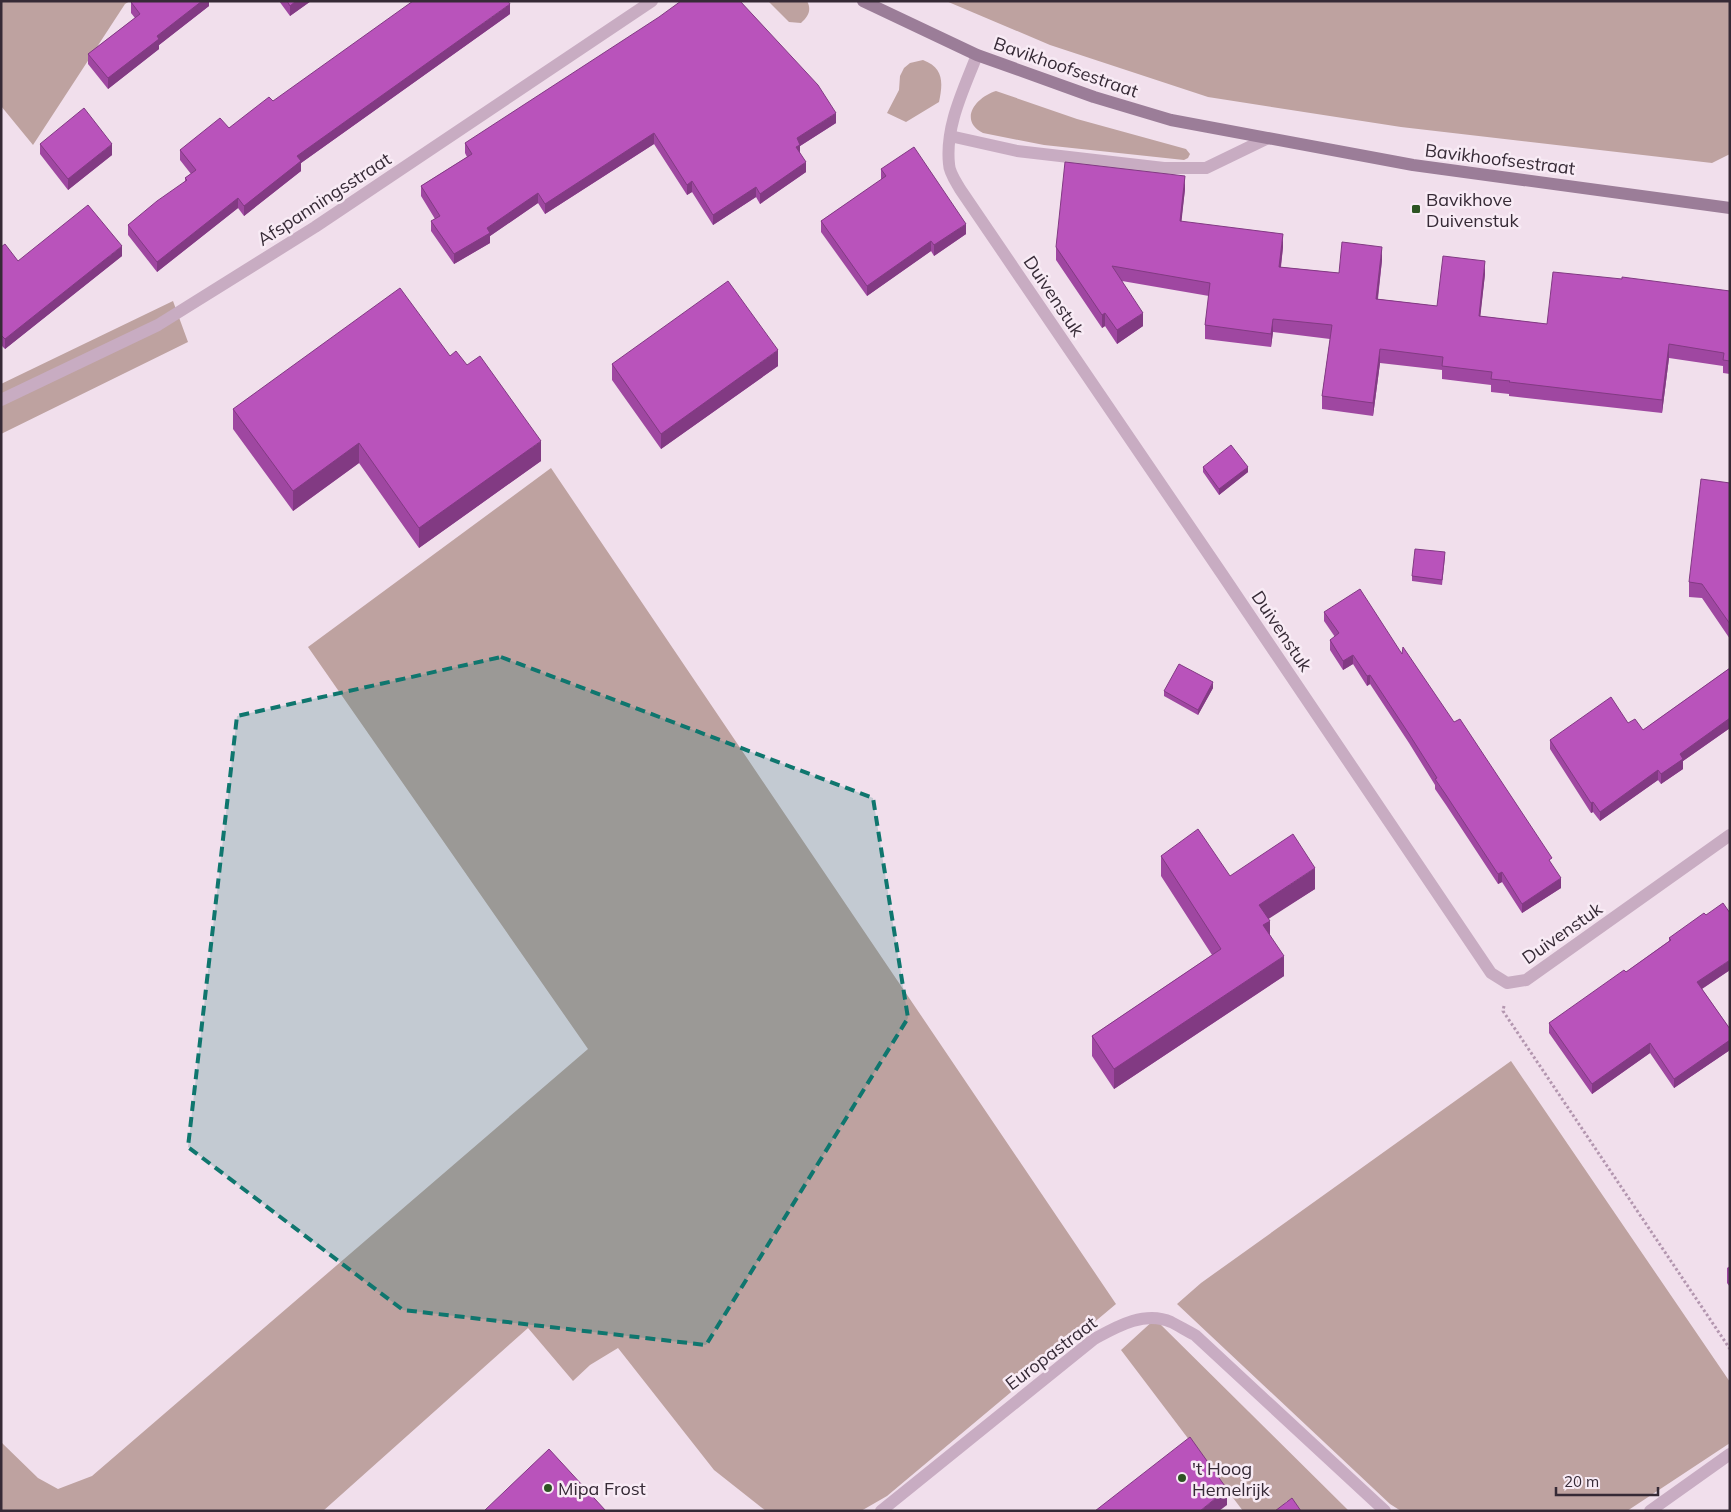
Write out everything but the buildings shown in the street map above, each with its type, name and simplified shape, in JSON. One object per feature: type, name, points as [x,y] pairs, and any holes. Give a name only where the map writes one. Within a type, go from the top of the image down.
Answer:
[{"type":"street","name":"Afspanningsstraat","points":[[1,400],[158,325],[315,227],[652,1]]},
{"type":"street","name":"Bavikhoofsestraat","points":[[863,1],[977,55],[1094,97],[1171,120],[1413,166],[1730,208]]},
{"type":"street","name":"Duivenstuk","points":[[977,55],[955,112],[950,136],[948,166],[960,189],[1490,973],[1507,983],[1526,980],[1730,835]]},
{"type":"street","points":[[950,136],[1017,151],[1164,168],[1206,168],[1268,138]]},
{"type":"street","name":"Europastraat","points":[[881,1511],[1094,1339],[1116,1326],[1149,1317],[1170,1321],[1195,1335],[1385,1511]]},
{"type":"street","points":[[1650,1511],[1730,1454]]},
{"type":"path","points":[[1507,983],[1503,1011],[1730,1349]]},
{"type":"highlighted area","points":[[501,657],[873,798],[908,1018],[706,1345],[403,1310],[188,1147],[237,716]]},
{"type":"shaded area","points":[[1,1],[130,1],[125,4],[33,145],[1,106]]},
{"type":"shaded area","points":[[768,1],[807,1],[809,13],[801,23],[789,22]]},
{"type":"shaded area","points":[[946,1],[1730,1],[1730,154],[1712,163],[1401,127],[1208,97],[1050,45]]},
{"type":"shaded area","points":[[923,60],[935,67],[940,77],[939,102],[906,122],[887,113],[899,90],[900,76],[904,68],[910,63]]},
{"type":"shaded area","points":[[996,91],[1077,119],[1186,149],[1190,154],[1184,160],[1044,145],[983,133],[972,122],[973,109],[982,98]]},
{"type":"shaded area","points":[[173,301],[188,342],[1,434],[1,384]]},
{"type":"shaded area","points":[[551,468],[1116,1304],[887,1496],[861,1511],[766,1511],[714,1470],[618,1348],[590,1365],[573,1381],[528,1328],[323,1511],[1,1511],[1,1442],[38,1478],[58,1489],[92,1476],[588,1049],[308,647]]},
{"type":"shaded area","points":[[1511,1061],[1730,1382],[1730,1443],[1627,1511],[1401,1511],[1390,1504],[1177,1304],[1201,1283]]},
{"type":"shaded area","points":[[1155,1319],[1349,1511],[1294,1511],[1287,1501],[1277,1511],[1243,1511],[1121,1350]]},
{"type":"place","name":"Bavikhove Duivenstuk","points":[[1416,209]]},
{"type":"place","name":"'t Hoog Hemelrijk","points":[[1182,1478]]},
{"type":"place","name":"Mipa Frost","points":[[548,1488]]}]
